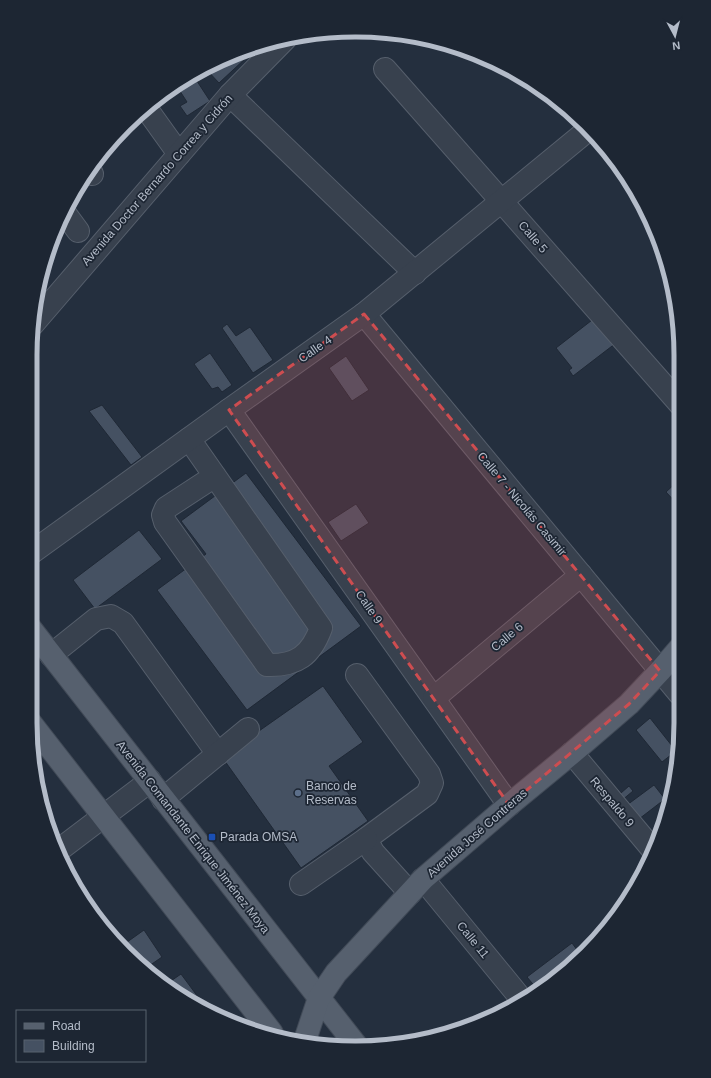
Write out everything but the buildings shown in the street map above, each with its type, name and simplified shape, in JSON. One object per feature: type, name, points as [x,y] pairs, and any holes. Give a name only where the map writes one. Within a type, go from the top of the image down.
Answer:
[{"type":"main road","name":"Avenida Comandante Enrique Jiménez Moya","points":[[37,636],[353,1041]]},
{"type":"main road","name":"Avenida José Contreras","points":[[306,1037],[319,998],[336,973],[416,886],[629,704],[674,655]]},
{"type":"main road","points":[[37,732],[269,1029]]},
{"type":"street","name":"Avenida Doctor Bernardo Correa y Cidrón","points":[[40,316],[230,95],[277,47]]},
{"type":"street","name":"Calle 5","points":[[385,69],[501,200],[674,391]]},
{"type":"street","points":[[230,95],[414,273]]},
{"type":"street","points":[[149,113],[179,154]]},
{"type":"street","name":"Calle 4","points":[[37,549],[364,314],[584,133]]},
{"type":"street","points":[[68,218],[78,232]]},
{"type":"street","name":"Calle 7 - Nicolás Casimir","points":[[364,314],[674,688]]},
{"type":"street","name":"Calle 9","points":[[229,410],[509,805]]},
{"type":"street","points":[[189,439],[215,476],[321,628],[316,641],[307,653],[295,661],[281,665],[267,665],[165,522],[163,515],[166,508],[215,476]]},
{"type":"street","name":"Calle 6","points":[[434,698],[581,575]]},
{"type":"street","points":[[52,655],[96,618],[111,616],[123,623],[218,754]]},
{"type":"street","points":[[301,884],[427,794],[432,783],[429,774],[357,675]]},
{"type":"street","points":[[163,799],[248,729]]},
{"type":"street","name":"Respaldo 9","points":[[572,753],[649,846]]},
{"type":"street","points":[[63,847],[150,781]]},
{"type":"street","name":"Calle 11","points":[[366,839],[373,852],[416,886],[518,996]]},
{"type":"highlighted area","points":[[364,314],[660,671],[629,704],[509,805],[229,410]]},
{"type":"place","name":"Banco de Reservas","points":[[298,793]]},
{"type":"place","name":"Parada OMSA","points":[[212,837]]}]
